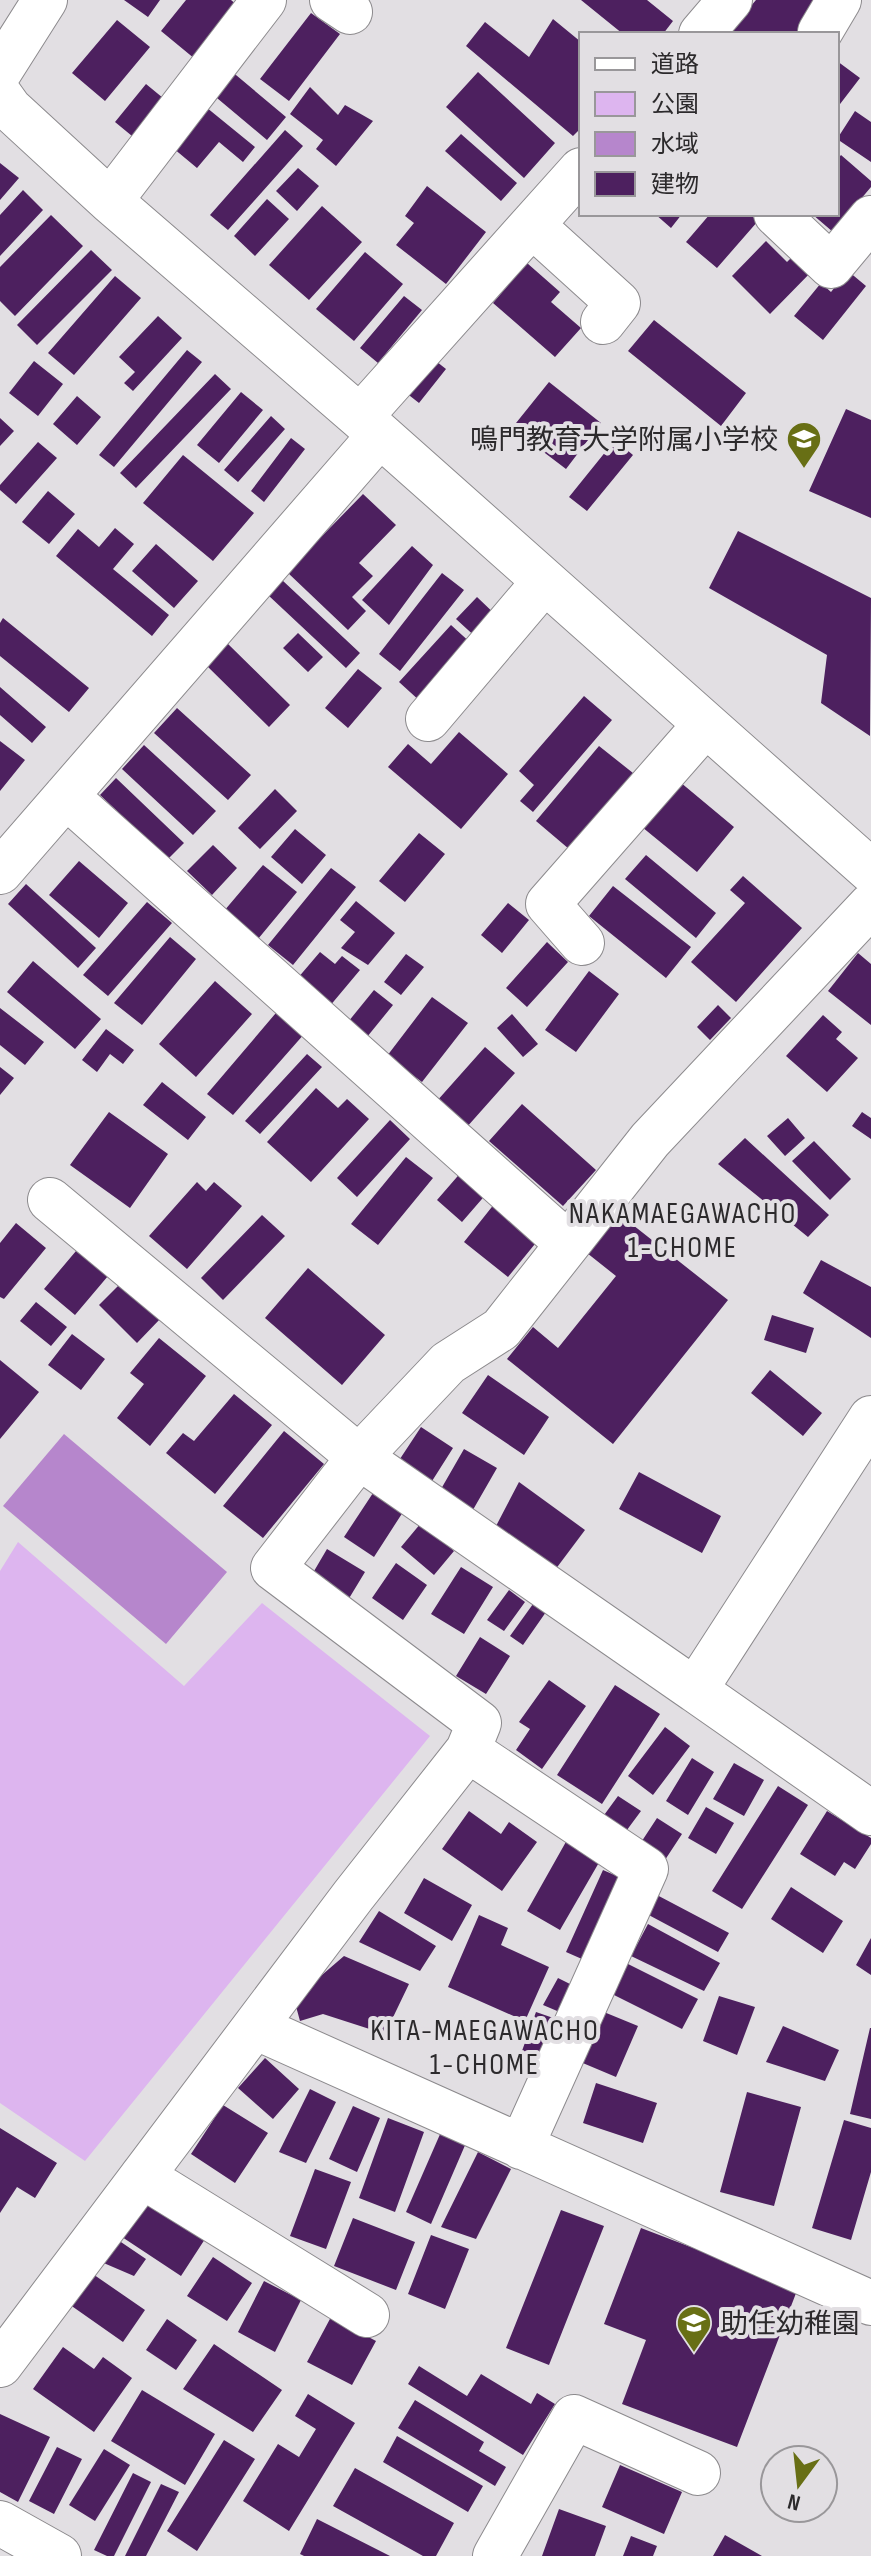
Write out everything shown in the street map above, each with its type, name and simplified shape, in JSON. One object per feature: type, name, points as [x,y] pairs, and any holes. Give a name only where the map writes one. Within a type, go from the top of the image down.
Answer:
[{"type":"street","points":[[45,0],[3,99],[110,201],[871,871]]},
{"type":"street","points":[[110,201],[264,0]]},
{"type":"street","points":[[703,32],[730,0]]},
{"type":"street","points":[[0,872],[66,796],[532,225],[579,172]]},
{"type":"street","points":[[778,216],[831,266],[871,218]]},
{"type":"street","points":[[532,225],[618,303],[603,322]]},
{"type":"street","points":[[428,719],[544,582]]},
{"type":"street","points":[[582,943],[548,904],[705,725]]},
{"type":"street","points":[[66,796],[567,1243]]},
{"type":"street","points":[[0,2365],[468,1750],[479,1723],[273,1568],[359,1457],[448,1363],[501,1329],[650,1140],[871,905]]},
{"type":"street","points":[[50,1200],[359,1457],[871,1813]]},
{"type":"street","points":[[695,1690],[871,1418]]},
{"type":"street","points":[[468,1750],[646,1869],[521,2147]]},
{"type":"street","points":[[255,2027],[871,2303]]},
{"type":"street","points":[[142,2176],[367,2315]]},
{"type":"street","points":[[495,2556],[574,2417],[698,2473]]},
{"type":"street","points":[[0,2523],[59,2556]]},
{"type":"green space","points":[[18,1542],[184,1686],[262,1603],[430,1736],[85,2161],[0,2103],[0,1571]]},
{"type":"water","points":[[64,1434],[227,1572],[166,1644],[3,1506]]},
{"type":"building","points":[[124,0],[160,0],[148,17]]},
{"type":"building","points":[[186,0],[231,0],[238,6],[195,59],[161,31]]},
{"type":"building","points":[[581,0],[647,0],[673,21],[665,32],[621,32]]},
{"type":"building","points":[[756,0],[824,0],[801,32],[729,32]]},
{"type":"building","points":[[311,13],[340,34],[289,101],[260,79]]},
{"type":"building","points":[[553,19],[579,40],[579,130],[573,136],[466,46],[485,22],[529,57]]},
{"type":"building","points":[[117,20],[150,47],[105,101],[72,73]]},
{"type":"building","points":[[839,62],[860,78],[839,105]]},
{"type":"building","points":[[230,70],[286,117],[267,140],[211,93]]},
{"type":"building","points":[[478,72],[555,143],[524,178],[446,107]]},
{"type":"building","points":[[146,84],[163,98],[132,136],[115,122]]},
{"type":"building","points":[[310,87],[338,115],[345,105],[373,121],[336,166],[316,149],[323,140],[290,114]]},
{"type":"building","points":[[201,103],[255,147],[243,162],[219,142],[197,168],[167,143]]},
{"type":"building","points":[[855,111],[871,122],[871,162],[839,140]]},
{"type":"building","points":[[285,130],[303,146],[228,230],[210,215]]},
{"type":"building","points":[[461,134],[517,183],[501,201],[445,151]]},
{"type":"building","points":[[841,155],[871,181],[871,187],[833,232],[814,216],[839,216]]},
{"type":"building","points":[[0,163],[19,178],[0,200]]},
{"type":"building","points":[[298,168],[319,186],[297,211],[276,191]]},
{"type":"building","points":[[427,186],[486,232],[446,284],[396,245],[414,223],[405,216]]},
{"type":"building","points":[[23,190],[43,210],[0,256],[0,215]]},
{"type":"building","points":[[267,199],[289,219],[255,256],[234,236]]},
{"type":"building","points":[[322,206],[362,242],[309,300],[269,265]]},
{"type":"building","points":[[51,215],[83,246],[15,316],[0,301],[0,267]]},
{"type":"building","points":[[657,216],[680,216],[671,228]]},
{"type":"building","points":[[708,216],[752,216],[758,221],[717,268],[686,242]]},
{"type":"building","points":[[766,241],[787,262],[799,250],[816,267],[770,314],[732,276]]},
{"type":"building","points":[[91,250],[112,270],[37,345],[17,325]]},
{"type":"building","points":[[365,252],[403,284],[354,341],[316,309]]},
{"type":"building","points":[[527,263],[560,292],[551,302],[581,328],[555,357],[493,303]]},
{"type":"building","points":[[848,271],[866,286],[823,340],[794,316],[821,283],[831,292]]},
{"type":"building","points":[[115,276],[141,298],[74,375],[48,353]]},
{"type":"building","points":[[404,296],[422,310],[378,363],[360,348]]},
{"type":"building","points":[[158,316],[182,338],[133,391],[124,383],[135,372],[119,357]]},
{"type":"building","points":[[654,320],[746,393],[721,426],[628,351]]},
{"type":"building","points":[[187,350],[202,362],[114,467],[99,455]]},
{"type":"building","points":[[432,358],[446,369],[419,403],[405,392]]},
{"type":"building","points":[[34,361],[63,384],[38,416],[9,393]]},
{"type":"building","points":[[215,374],[231,389],[136,488],[120,473]]},
{"type":"building","points":[[549,382],[601,423],[566,469],[512,428]]},
{"type":"building","points":[[241,392],[263,410],[219,463],[197,445]]},
{"type":"building","points":[[77,396],[101,417],[77,445],[53,424]]},
{"type":"building","points":[[846,409],[871,420],[871,518],[809,491]]},
{"type":"building","points":[[271,416],[285,429],[238,482],[224,470]]},
{"type":"building","points":[[0,418],[14,431],[0,446]]},
{"type":"building","points":[[291,438],[305,449],[264,502],[251,491]]},
{"type":"building","points":[[615,440],[633,455],[587,511],[569,497]]},
{"type":"building","points":[[38,442],[57,458],[16,504],[0,490],[0,485]]},
{"type":"building","points":[[183,455],[254,513],[213,561],[143,503]]},
{"type":"building","points":[[48,491],[75,514],[49,544],[22,522]]},
{"type":"building","points":[[363,494],[396,525],[359,563],[373,576],[352,597],[366,611],[348,630],[287,572]]},
{"type":"building","points":[[115,528],[134,544],[113,569],[169,615],[152,636],[56,556],[78,529],[99,547]]},
{"type":"building","points":[[738,531],[871,598],[870,736],[821,703],[827,655],[709,588]]},
{"type":"building","points":[[156,544],[198,581],[174,608],[132,571]]},
{"type":"building","points":[[412,546],[433,565],[389,625],[362,600]]},
{"type":"building","points":[[442,573],[464,590],[400,671],[379,654]]},
{"type":"building","points":[[282,580],[360,653],[346,668],[268,595]]},
{"type":"building","points":[[477,597],[500,619],[479,640],[456,619]]},
{"type":"building","points":[[3,618],[89,688],[69,712],[0,656],[0,623]]},
{"type":"building","points":[[451,625],[473,645],[421,702],[399,682]]},
{"type":"building","points":[[298,633],[323,657],[308,672],[283,648]]},
{"type":"building","points":[[227,643],[290,705],[269,727],[206,665]]},
{"type":"building","points":[[358,669],[382,688],[348,728],[325,708]]},
{"type":"building","points":[[0,687],[46,727],[32,743],[0,715]]},
{"type":"building","points":[[584,696],[612,720],[533,812],[520,801],[534,785],[519,771]]},
{"type":"building","points":[[177,708],[251,775],[228,800],[154,733]]},
{"type":"building","points":[[459,732],[508,774],[461,829],[388,767],[408,744],[431,764]]},
{"type":"building","points":[[0,741],[25,760],[0,791]]},
{"type":"building","points":[[144,745],[216,811],[193,835],[122,769]]},
{"type":"building","points":[[599,746],[633,773],[569,849],[536,821]]},
{"type":"building","points":[[116,778],[184,843],[168,859],[100,795]]},
{"type":"building","points":[[680,782],[734,827],[697,872],[642,827]]},
{"type":"building","points":[[275,789],[297,811],[260,849],[238,828]]},
{"type":"building","points":[[295,829],[326,855],[302,884],[271,857]]},
{"type":"building","points":[[419,833],[445,854],[405,902],[379,881]]},
{"type":"building","points":[[213,845],[237,868],[212,895],[187,871]]},
{"type":"building","points":[[646,855],[716,913],[696,938],[625,879]]},
{"type":"building","points":[[79,861],[128,903],[99,938],[49,895]]},
{"type":"building","points":[[263,865],[297,892],[258,939],[224,911]]},
{"type":"building","points":[[331,868],[356,887],[293,965],[268,945]]},
{"type":"building","points":[[743,876],[802,928],[736,1002],[691,962],[745,903],[730,890]]},
{"type":"building","points":[[26,884],[96,948],[78,968],[8,904]]},
{"type":"building","points":[[613,886],[691,947],[666,978],[589,916]]},
{"type":"building","points":[[356,901],[395,933],[368,965],[341,948],[355,932],[340,920]]},
{"type":"building","points":[[147,902],[172,923],[108,996],[83,975]]},
{"type":"building","points":[[508,903],[529,920],[502,953],[481,935]]},
{"type":"building","points":[[170,937],[196,959],[142,1025],[114,1003]]},
{"type":"building","points":[[547,942],[568,962],[527,1007],[506,988]]},
{"type":"building","points":[[320,952],[335,964],[342,956],[360,970],[329,1007],[297,979]]},
{"type":"building","points":[[858,953],[871,964],[871,1025],[828,991]]},
{"type":"building","points":[[406,954],[424,967],[401,995],[384,982]]},
{"type":"building","points":[[33,961],[101,1019],[75,1049],[7,992]]},
{"type":"building","points":[[589,971],[619,994],[576,1052],[545,1030]]},
{"type":"building","points":[[215,981],[252,1014],[196,1077],[159,1044]]},
{"type":"building","points":[[374,990],[393,1005],[367,1037],[348,1022]]},
{"type":"building","points":[[432,997],[468,1023],[422,1082],[387,1056]]},
{"type":"building","points":[[718,1005],[731,1018],[710,1040],[697,1027]]},
{"type":"building","points":[[281,1007],[305,1033],[233,1115],[207,1094]]},
{"type":"building","points":[[0,1008],[44,1042],[25,1065],[0,1045]]},
{"type":"building","points":[[512,1014],[538,1044],[523,1057],[497,1028]]},
{"type":"building","points":[[823,1015],[842,1032],[836,1039],[858,1058],[827,1092],[786,1056]]},
{"type":"building","points":[[106,1029],[134,1050],[123,1064],[110,1054],[97,1072],[82,1060]]},
{"type":"building","points":[[485,1047],[515,1073],[466,1128],[436,1102]]},
{"type":"building","points":[[307,1054],[322,1067],[260,1134],[245,1121]]},
{"type":"building","points":[[0,1067],[14,1078],[0,1095]]},
{"type":"building","points":[[162,1082],[206,1117],[188,1140],[143,1105]]},
{"type":"building","points":[[316,1088],[338,1108],[347,1099],[369,1119],[311,1182],[267,1142]]},
{"type":"building","points":[[522,1104],[596,1170],[563,1206],[489,1141]]},
{"type":"building","points":[[109,1112],[168,1154],[130,1208],[70,1165]]},
{"type":"building","points":[[862,1112],[871,1118],[871,1139],[852,1126]]},
{"type":"building","points":[[788,1118],[805,1138],[785,1156],[767,1136]]},
{"type":"building","points":[[390,1120],[410,1139],[357,1197],[337,1178]]},
{"type":"building","points":[[745,1138],[829,1215],[808,1237],[718,1164]]},
{"type":"building","points":[[814,1141],[851,1179],[830,1200],[792,1161]]},
{"type":"building","points":[[406,1157],[433,1178],[378,1245],[351,1224]]},
{"type":"building","points":[[463,1170],[488,1192],[462,1222],[437,1200]]},
{"type":"building","points":[[197,1182],[206,1191],[214,1182],[242,1206],[187,1269],[149,1236]]},
{"type":"building","points":[[495,1203],[539,1239],[508,1277],[464,1242]]},
{"type":"building","points":[[619,1214],[728,1300],[613,1444],[507,1359],[533,1327],[558,1348],[616,1276],[587,1253]]},
{"type":"building","points":[[262,1215],[285,1236],[223,1300],[201,1278]]},
{"type":"building","points":[[16,1223],[46,1248],[4,1299],[0,1297],[0,1243]]},
{"type":"building","points":[[76,1251],[108,1276],[75,1315],[44,1289]]},
{"type":"building","points":[[821,1260],[871,1287],[871,1338],[803,1293]]},
{"type":"building","points":[[308,1268],[385,1335],[342,1385],[265,1318]]},
{"type":"building","points":[[123,1281],[161,1318],[137,1343],[99,1305]]},
{"type":"building","points":[[36,1302],[67,1327],[51,1346],[20,1321]]},
{"type":"building","points":[[772,1315],[814,1328],[806,1353],[764,1340]]},
{"type":"building","points":[[72,1334],[105,1359],[81,1390],[48,1365]]},
{"type":"building","points":[[159,1338],[206,1376],[150,1446],[117,1418],[144,1384],[130,1373]]},
{"type":"building","points":[[0,1360],[39,1392],[0,1439]]},
{"type":"building","points":[[770,1370],[822,1413],[803,1436],[751,1393]]},
{"type":"building","points":[[488,1375],[549,1417],[524,1455],[462,1413]]},
{"type":"building","points":[[234,1394],[272,1425],[215,1494],[166,1453],[183,1433],[194,1441]]},
{"type":"building","points":[[421,1427],[453,1448],[427,1489],[394,1468]]},
{"type":"building","points":[[284,1431],[324,1464],[263,1538],[223,1506]]},
{"type":"building","points":[[464,1449],[497,1468],[470,1515],[437,1496]]},
{"type":"building","points":[[639,1472],[721,1516],[702,1553],[619,1509]]},
{"type":"building","points":[[519,1482],[585,1530],[555,1570],[495,1528]]},
{"type":"building","points":[[373,1493],[403,1512],[374,1557],[344,1537]]},
{"type":"building","points":[[421,1523],[454,1551],[434,1575],[401,1547]]},
{"type":"building","points":[[327,1549],[365,1572],[345,1605],[307,1583]]},
{"type":"building","points":[[396,1563],[427,1585],[403,1620],[372,1598]]},
{"type":"building","points":[[461,1567],[493,1587],[464,1634],[431,1614]]},
{"type":"building","points":[[509,1590],[525,1602],[504,1631],[487,1620]]},
{"type":"building","points":[[533,1604],[546,1612],[523,1645],[510,1636]]},
{"type":"building","points":[[480,1637],[510,1656],[486,1694],[456,1676]]},
{"type":"building","points":[[549,1680],[586,1706],[542,1769],[516,1750],[530,1729],[519,1722]]},
{"type":"building","points":[[615,1685],[660,1714],[602,1804],[557,1775]]},
{"type":"building","points":[[665,1727],[690,1746],[653,1795],[628,1776]]},
{"type":"building","points":[[692,1758],[714,1772],[688,1815],[666,1801]]},
{"type":"building","points":[[734,1763],[764,1780],[744,1816],[713,1799]]},
{"type":"building","points":[[778,1786],[808,1805],[742,1909],[712,1891]]},
{"type":"building","points":[[618,1796],[641,1811],[621,1838],[599,1822]]},
{"type":"building","points":[[706,1807],[734,1823],[716,1854],[688,1838]]},
{"type":"building","points":[[469,1811],[501,1834],[509,1822],[537,1842],[502,1891],[442,1849]]},
{"type":"building","points":[[827,1811],[871,1838],[871,1844],[855,1869],[844,1862],[835,1876],[800,1854]]},
{"type":"building","points":[[657,1818],[682,1834],[663,1863],[638,1847]]},
{"type":"building","points":[[567,1840],[601,1859],[560,1930],[527,1911]]},
{"type":"building","points":[[603,1870],[628,1881],[591,1963],[566,1952]]},
{"type":"building","points":[[424,1878],[472,1905],[452,1941],[404,1913]]},
{"type":"building","points":[[791,1887],[843,1921],[823,1953],[771,1919]]},
{"type":"building","points":[[655,1894],[729,1933],[718,1952],[645,1913]]},
{"type":"building","points":[[379,1911],[436,1946],[420,1971],[359,1942]]},
{"type":"building","points":[[479,1915],[508,1928],[501,1945],[549,1967],[525,2021],[448,1987]]},
{"type":"building","points":[[648,1924],[720,1963],[704,1991],[631,1956]]},
{"type":"building","points":[[871,1938],[871,1975],[856,1965]]},
{"type":"building","points":[[344,1956],[409,1984],[385,2034],[323,2014],[300,2021],[294,1999]]},
{"type":"building","points":[[626,1963],[698,1999],[682,2029],[610,1993]]},
{"type":"building","points":[[558,1978],[578,1988],[569,2016],[543,2005]]},
{"type":"building","points":[[719,1996],[755,2007],[737,2055],[703,2041]]},
{"type":"building","points":[[599,2010],[638,2026],[616,2077],[578,2061]]},
{"type":"building","points":[[536,2012],[562,2021],[542,2069],[518,2062]]},
{"type":"building","points":[[783,2026],[839,2050],[825,2081],[766,2062]]},
{"type":"building","points":[[871,2028],[871,2119],[850,2114]]},
{"type":"building","points":[[265,2058],[299,2089],[273,2119],[238,2088]]},
{"type":"building","points":[[596,2083],[657,2103],[643,2143],[583,2123]]},
{"type":"building","points":[[310,2089],[336,2102],[306,2163],[279,2152]]},
{"type":"building","points":[[747,2092],[801,2107],[774,2206],[720,2192]]},
{"type":"building","points":[[223,2105],[268,2133],[235,2183],[191,2154]]},
{"type":"building","points":[[353,2106],[380,2118],[357,2172],[329,2159]]},
{"type":"building","points":[[388,2118],[424,2132],[395,2212],[359,2198]]},
{"type":"building","points":[[844,2120],[871,2128],[871,2172],[851,2240],[812,2228]]},
{"type":"building","points":[[0,2128],[57,2163],[35,2198],[17,2187],[0,2213]]},
{"type":"building","points":[[441,2132],[466,2143],[431,2224],[406,2212]]},
{"type":"building","points":[[478,2152],[511,2169],[476,2239],[441,2227]]},
{"type":"building","points":[[315,2169],[351,2182],[326,2249],[290,2236]]},
{"type":"building","points":[[144,2198],[205,2239],[181,2276],[119,2235]]},
{"type":"building","points":[[561,2210],[604,2226],[549,2365],[506,2348]]},
{"type":"building","points":[[353,2218],[415,2242],[396,2290],[334,2266]]},
{"type":"building","points":[[641,2228],[798,2288],[737,2447],[622,2404],[646,2340],[604,2324]]},
{"type":"building","points":[[431,2235],[469,2249],[445,2309],[408,2294]]},
{"type":"building","points":[[115,2238],[146,2259],[134,2276],[99,2261]]},
{"type":"building","points":[[213,2257],[252,2283],[227,2321],[187,2296]]},
{"type":"building","points":[[87,2270],[145,2310],[123,2342],[66,2302]]},
{"type":"building","points":[[264,2281],[301,2300],[275,2352],[238,2332]]},
{"type":"building","points":[[331,2317],[376,2341],[352,2385],[307,2362]]},
{"type":"building","points":[[167,2319],[197,2340],[176,2370],[146,2350]]},
{"type":"building","points":[[214,2344],[282,2390],[253,2432],[183,2389]]},
{"type":"building","points":[[63,2347],[94,2369],[103,2357],[132,2378],[94,2432],[33,2389]]},
{"type":"building","points":[[419,2366],[467,2396],[481,2374],[531,2404],[537,2393],[555,2404],[523,2455],[408,2384]]},
{"type":"building","points":[[142,2390],[215,2434],[185,2485],[111,2441]]},
{"type":"building","points":[[308,2394],[355,2423],[289,2531],[243,2501],[278,2444],[299,2457],[316,2429],[295,2416]]},
{"type":"building","points":[[415,2400],[484,2442],[479,2451],[506,2467],[495,2486],[398,2428]]},
{"type":"building","points":[[0,2414],[50,2437],[18,2502],[0,2492]]},
{"type":"building","points":[[397,2436],[483,2486],[468,2512],[383,2462]]},
{"type":"building","points":[[224,2440],[255,2459],[197,2551],[167,2531]]},
{"type":"building","points":[[57,2447],[82,2459],[54,2514],[29,2501]]},
{"type":"building","points":[[104,2449],[130,2465],[95,2521],[69,2505]]},
{"type":"building","points":[[620,2465],[682,2492],[664,2534],[602,2507]]},
{"type":"building","points":[[355,2468],[454,2523],[436,2556],[423,2556],[333,2506]]},
{"type":"building","points":[[133,2473],[151,2482],[114,2556],[107,2556],[94,2550]]},
{"type":"building","points":[[161,2484],[179,2492],[146,2556],[125,2556]]},
{"type":"building","points":[[559,2509],[606,2526],[595,2556],[542,2556]]},
{"type":"building","points":[[317,2519],[390,2556],[300,2554]]},
{"type":"building","points":[[725,2535],[762,2556],[713,2556]]},
{"type":"building","points":[[631,2536],[657,2546],[653,2556],[623,2556]]},
{"type":"place","name":"鳴門教育大学附属小学校","points":[[804,470]]},
{"type":"place","name":"助任幼稚園","points":[[694,2354]]},
{"type":"district","name":"NAKAMAEGAWACHO 1-CHOME","points":[[683,1230]]},
{"type":"district","name":"KITA-MAEGAWACHO 1-CHOME","points":[[485,2047]]}]
